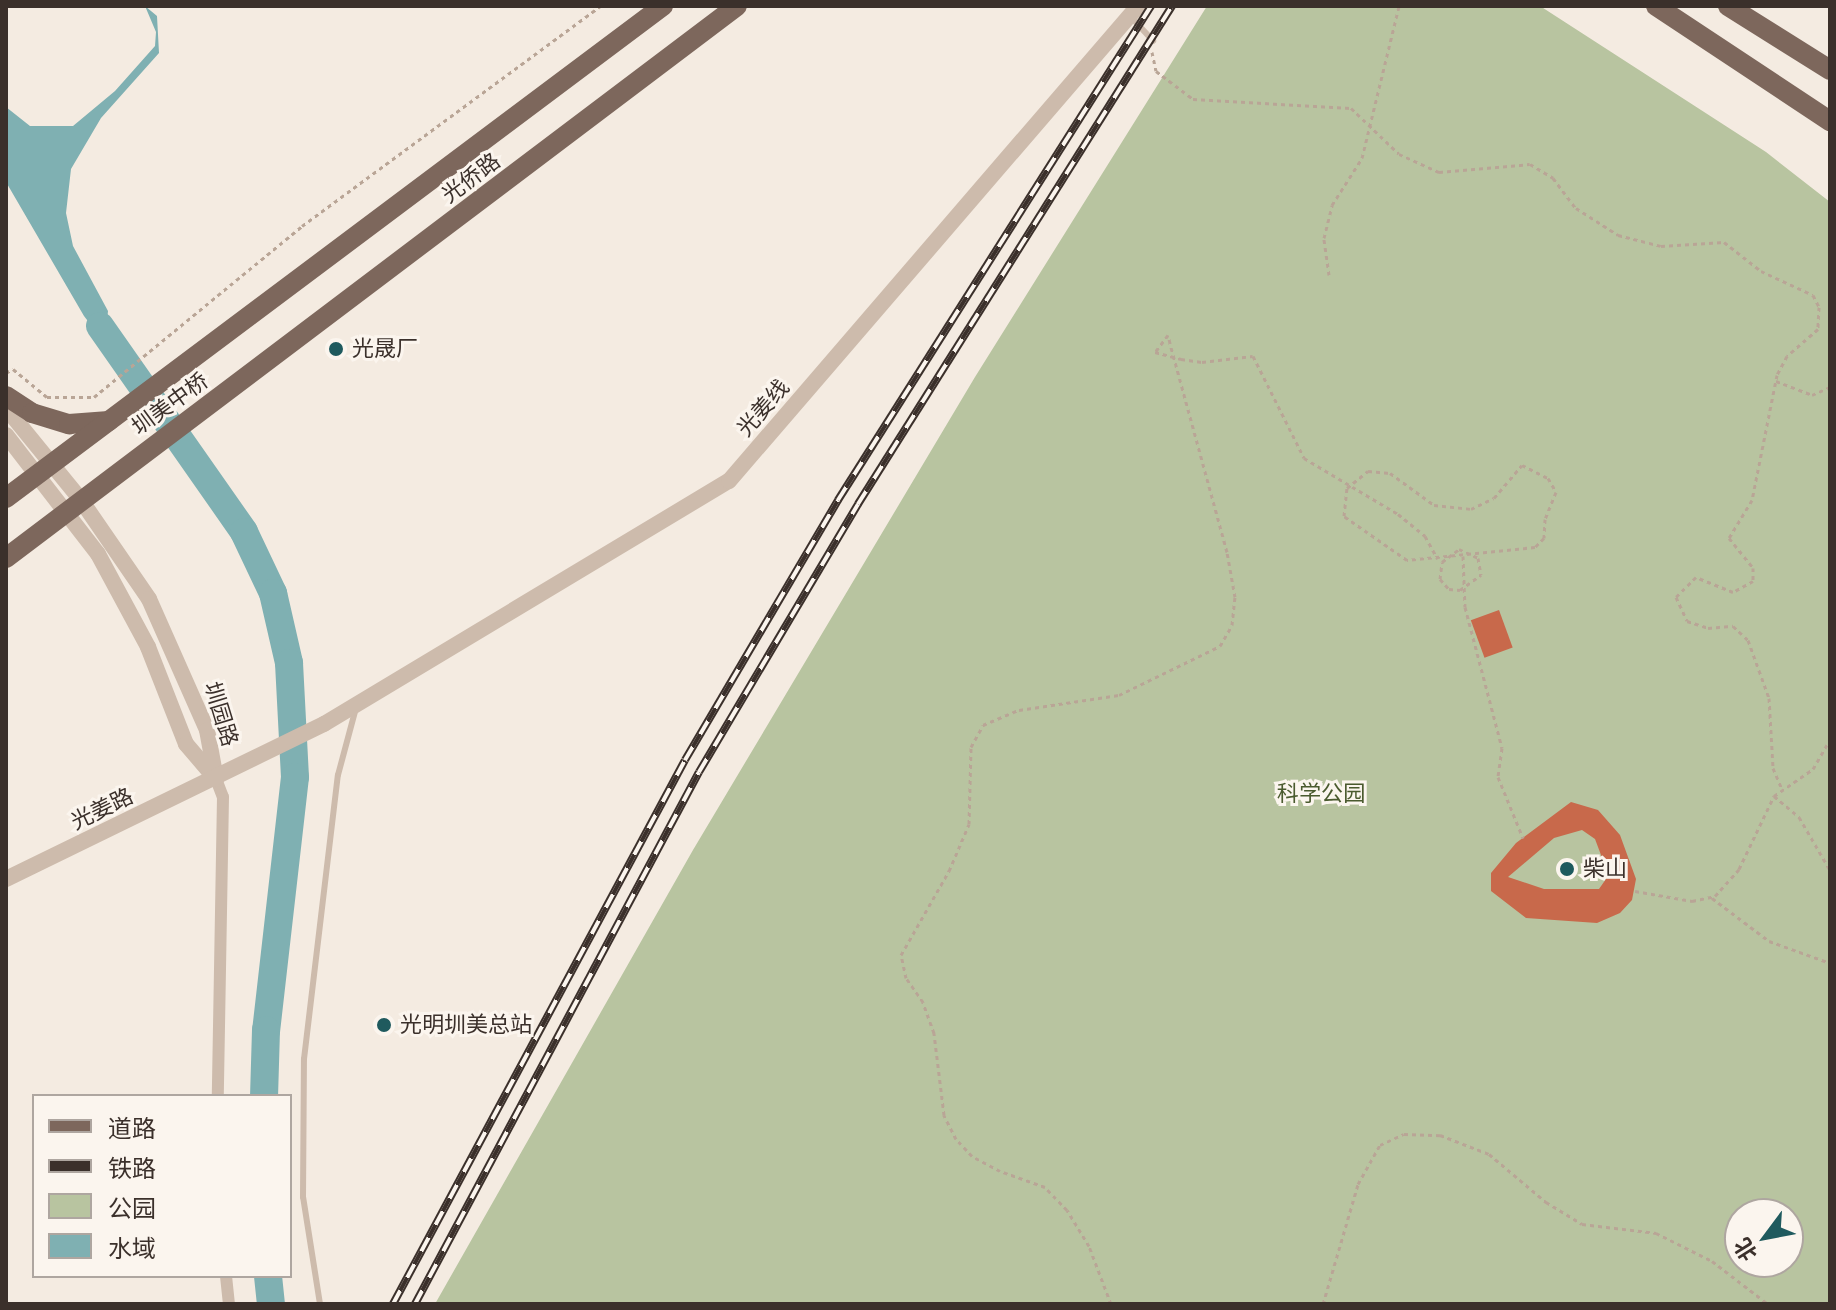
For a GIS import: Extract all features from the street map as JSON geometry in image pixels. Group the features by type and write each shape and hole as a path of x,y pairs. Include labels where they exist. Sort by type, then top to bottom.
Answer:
{"main road":[{"name":"光侨路","path":"205,350 663,6"},
{"name":"光侨路","path":"233,388 737,6"},
{"path":"1656,6 1830,121"},
{"path":"1728,6 1830,70"},
{"name":"圳美中桥","path":"109,421 205,350"},
{"name":"圳美中桥","path":"73,506 233,388"},
{"path":"6,396 32,413 69,424 109,421"},
{"path":"6,498 109,421"},
{"path":"6,558 73,506"}],"street":[{"name":"光姜线","path":"216,779 324,724 729,481 1134,11"},
{"name":"圳园路","path":"6,408 43,468 149,599 173,647 207,730 216,779"},
{"name":"圳园路","path":"6,435 43,468"},
{"name":"圳园路","path":"73,506 121,591 186,744 216,779"},
{"name":"光姜路","path":"6,879 216,779"},
{"path":"216,779 223,797 218,1094"},
{"path":"226,1278 229,1304"}],"lane":[{"path":"1134,11 1153,41"},
{"path":"320,1304 303,1197 304,1059 338,775 357,704"}],"path":[{"path":"6,373 13,369 47,397 94,397 302,226 600,6"},
{"path":"1329,275 1324,238 1332,205 1362,158 1399,6"},
{"path":"1153,41 1156,71 1193,99 1332,104 1351,108 1399,154 1439,172 1530,164 1553,178 1576,208 1632,241 1661,246 1724,242 1777,280 1806,289 1817,301 1820,321 1811,336 1787,356 1776,381 1752,500 1729,538 1753,568 1753,581 1733,592 1696,577 1676,597 1687,621 1708,628 1733,626 1748,640 1769,698 1773,768 1782,789"},
{"path":"1820,321 1830,320"},
{"path":"1111,1304 1089,1246 1060,1202 1045,1187 972,1156 956,1139 944,1115 934,1033 923,1002 906,978 901,955 949,871 969,824 971,747 983,725 1019,710 1119,695 1220,646 1232,625 1235,597 1227,552 1170,343 1168,335 1155,352 1181,359 1202,362 1253,356 1304,458 1398,514 1430,544 1438,559"},
{"path":"1776,381 1812,395 1830,387"},
{"path":"1522,465 1552,482 1557,499 1546,515 1539,545 1463,556 1407,560 1348,522 1343,508 1351,480 1382,470 1434,505 1456,509 1494,498 1522,465"},
{"path":"1459,549 1478,558 1481,575 1466,589 1449,589 1440,579 1442,562 1459,549"},
{"path":"1463,556 1465,607 1502,748 1498,777 1523,838"},
{"path":"1635,891 1692,901 1711,897 1739,869 1774,796 1813,769 1830,740"},
{"path":"1774,796 1799,817 1830,870"},
{"path":"1711,897 1769,941 1830,963"},
{"path":"1323,1304 1358,1184 1380,1145 1404,1134 1440,1135 1489,1154 1546,1202 1582,1224 1656,1233 1712,1261 1768,1304"}],"green space":[{"name":"科学公园","path":"1207,6 1540,6 1766,152 1830,202 1830,1304 435,1304 693,850 975,377"}],"water":[{"path":"145,6 157,16 159,53 101,118 71,169 66,213 73,246 108,311 107,322 127,350 116,358 84,316 6,182 6,107 30,126 73,126 115,91 155,46 156,32"}],"building":[{"path":"1499,610 1513,648 1484,658 1471,620"},
{"path":"1571,802 1598,810 1620,835 1636,879 1632,900 1620,913 1597,923 1526,918 1491,891 1491,873 1516,843","holes":["1582,830 1595,839 1606,879 1599,889 1544,889 1508,877 1554,838"]}],"waterway":[{"path":"100,326 244,532 273,593 289,663 295,777 266,1030 264,1094"},
{"path":"268,1278 271,1304"}],"railway":[{"path":"393,1304 685,760 838,500 1151,6"},
{"path":"415,1304 699,772 858,504 1172,6"}],"place":[{"name":"光晟厂","path":"336,349"},
{"name":"柴山","path":"1567,869"},
{"name":"光明圳美总站","path":"384,1025"}]}
